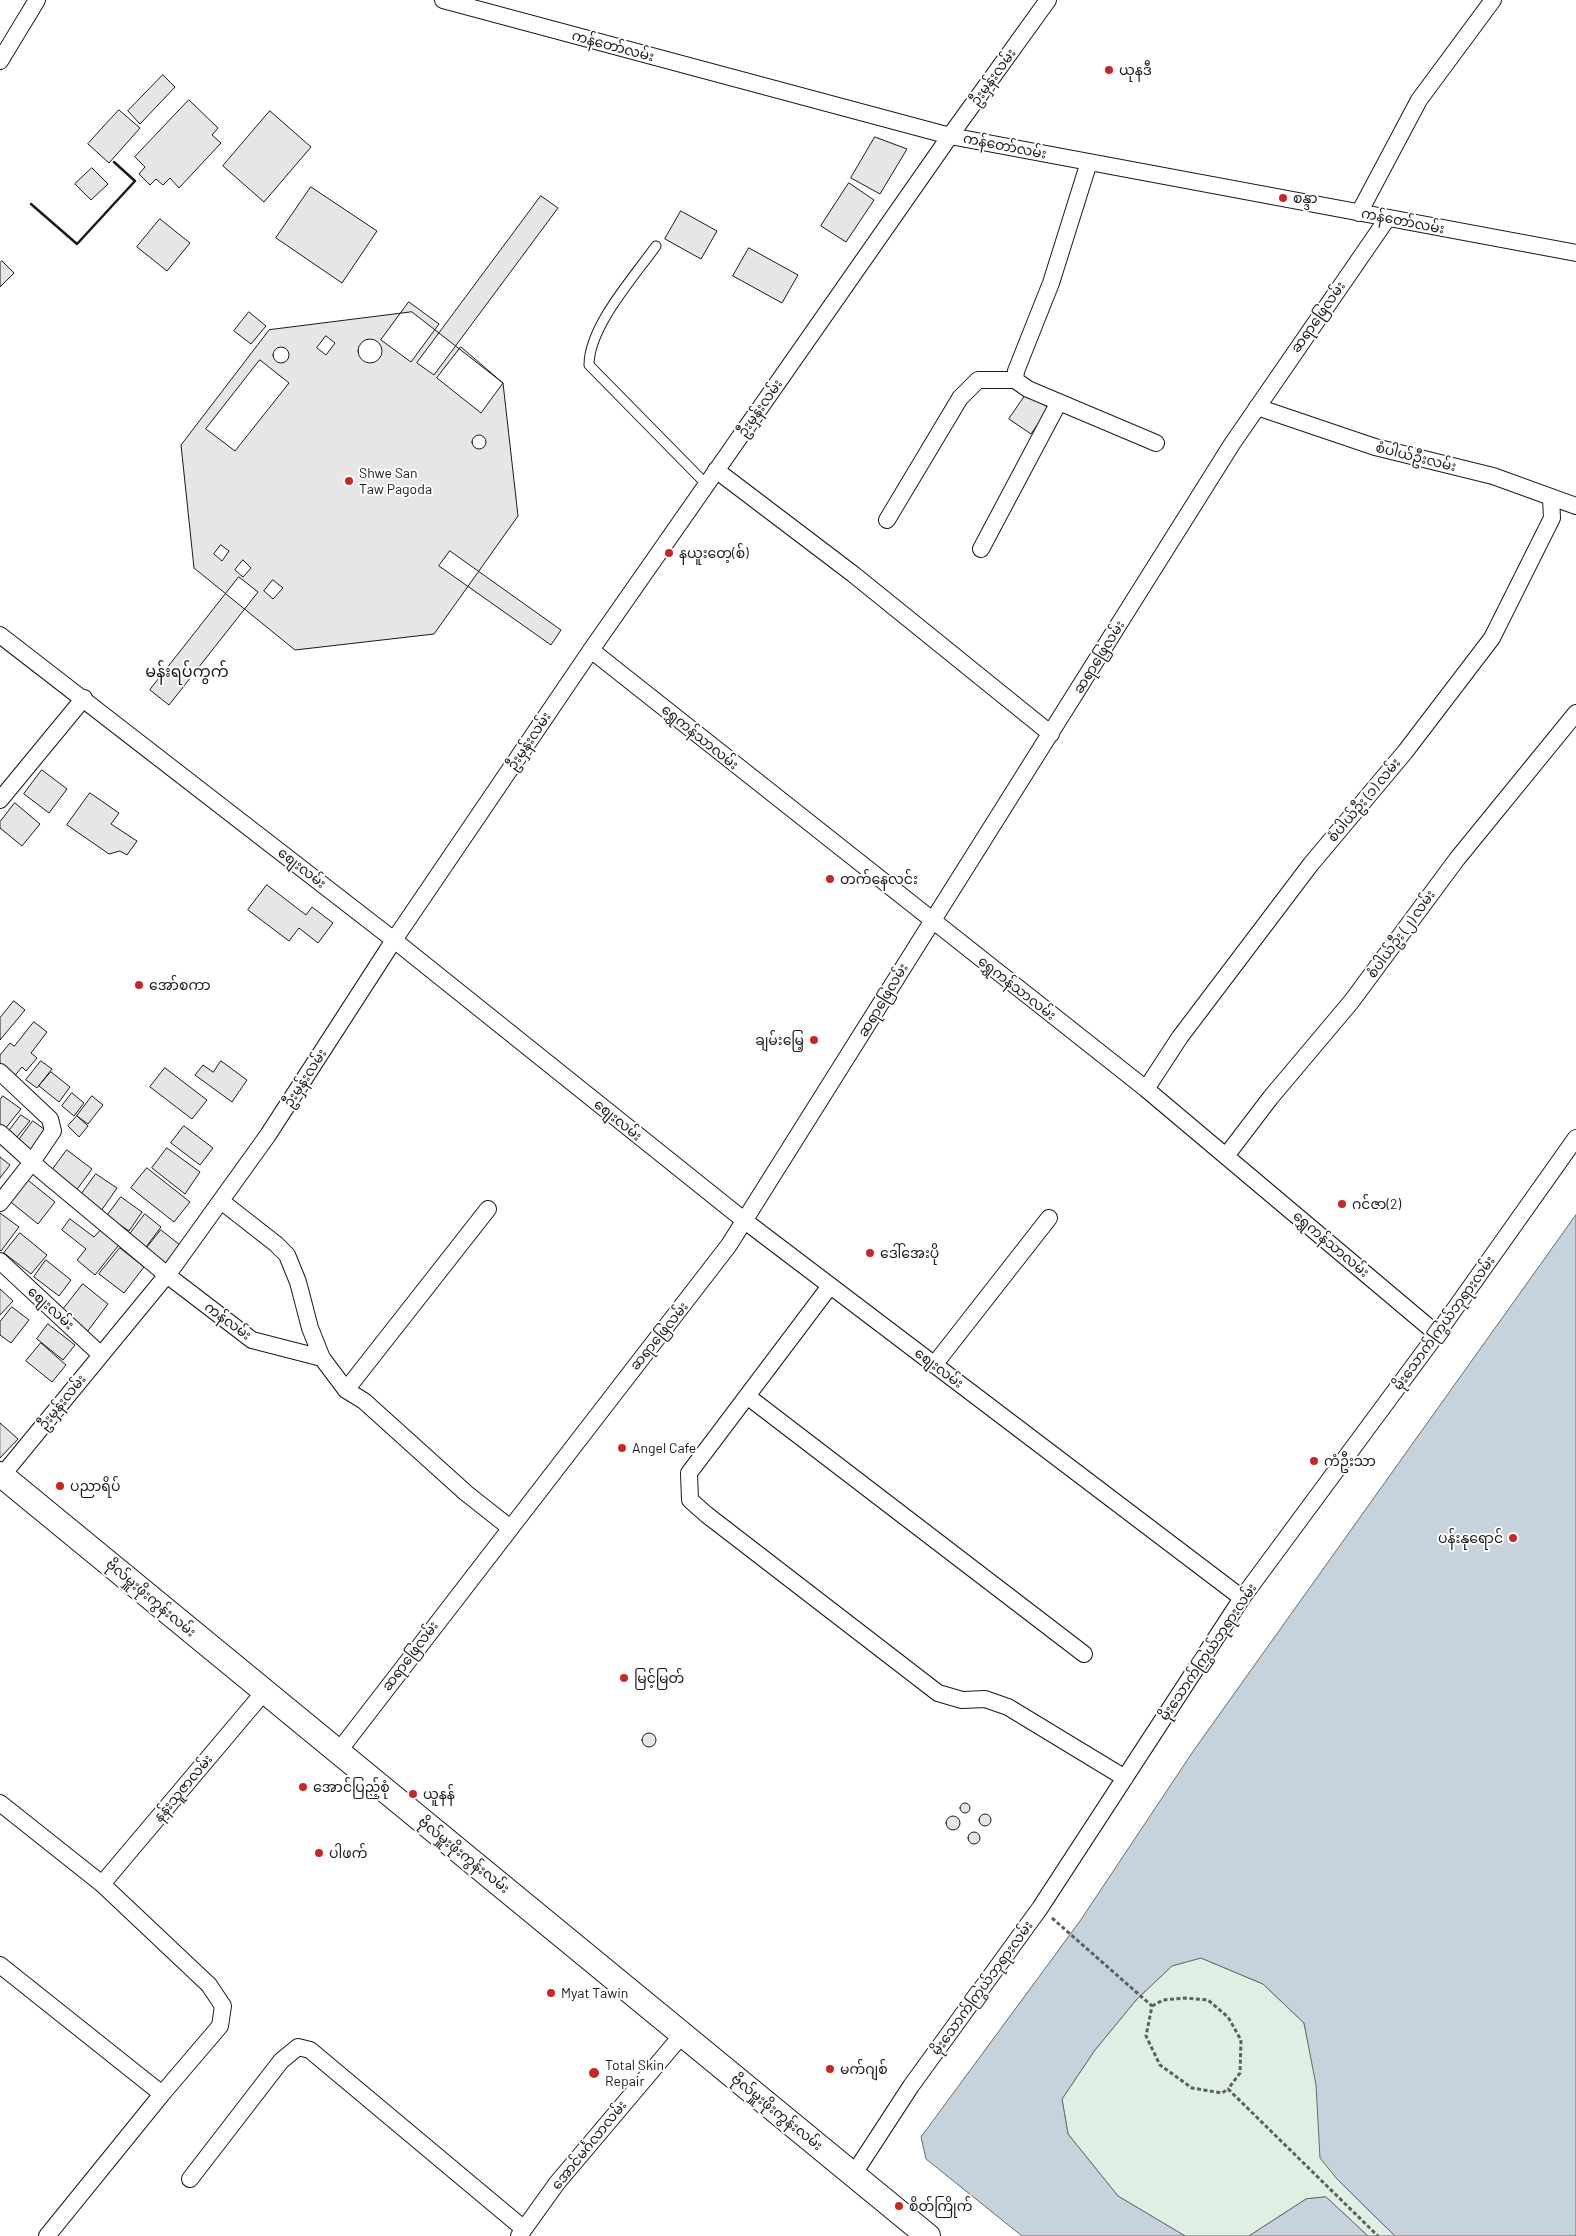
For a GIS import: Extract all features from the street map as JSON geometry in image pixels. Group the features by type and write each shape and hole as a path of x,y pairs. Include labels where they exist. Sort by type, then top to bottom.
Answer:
{"street":[{"path":"0,61 37,0"},
{"name":"ကန်တော်လမ်း","path":"443,0 950,136 1576,253"},
{"name":"ဦးမှန်းလမ်း","path":"1,1476 167,1275 268,1135 394,940 591,650 950,136 1048,0"},
{"path":"1359,213 1419,100 1493,0"},
{"path":"1016,380 1016,371 1051,283 1089,162"},
{"name":"ဆရာဖြေလမ်း","path":"338,1752 509,1527 682,1308 745,1221 1256,407 1386,218"},
{"path":"887,520 960,398 978,380 1016,380 1028,389 1156,443"},
{"path":"981,549 1059,402"},
{"name":"စံပါယ်ဦးလမ်း","path":"1256,407 1375,447 1493,476 1576,506"},
{"path":"716,470 853,574 1050,734"},
{"name":"စံပါယ်ဦး (၁) လမ်း","path":"1146,1089 1180,1037 1311,864 1405,752 1492,638 1552,518 1551,498"},
{"name":"စျေးလမ်း","path":"0,635 84,698 394,940 745,1221 1242,1598"},
{"name":"‌ရွှေကန်သာလမ်း","path":"591,650 1146,1089 1437,1334"},
{"path":"0,800 84,698"},
{"name":"စံပါယ်ဦး (၂) လမ်း","path":"1226,1156 1271,1097 1351,1002 1456,859 1576,713"},
{"path":"0,1072 50,1119 53,1131 0,1203"},
{"name":"ကန်လမ်း","path":"0,1132 32,1162 167,1275 252,1340 322,1358"},
{"name":"မိုးသောက်ကြွယ်ဘုရားလမ်း","path":"853,2175 911,2086 1040,1908 1242,1598 1437,1334 1576,1138"},
{"path":"221,1201 287,1255 298,1282 310,1328 322,1358 346,1390 364,1401 466,1493 509,1527"},
{"path":"346,1390 488,1209"},
{"path":"934,1365 1049,1218"},
{"name":"စျေးလမ်း","path":"0,1261 101,1355"},
{"path":"830,1286 689,1473 690,1500 938,1693 962,1700 986,1699 1008,1707 1125,1778"},
{"path":"747,1396 1084,1654"},
{"name":"ဗိုလ်မှူးဖိုးကွန်းလမ်း","path":"1,1476 928,2236"},
{"name":"နန်းသူဇာလမ်း","path":"102,1884 264,1692"},
{"path":"0,1803 102,1884 209,1985 223,2006 220,2026 162,2094 47,2236"},
{"path":"0,1965 162,2094"},
{"name":"အောင်မင်္ဂလာလမ်း","path":"522,2232 557,2183 682,2034"},
{"path":"190,2179 281,2061 298,2047 310,2050 522,2232"}],"lane":[{"path":"656,246 599,326 589,352 589,365 706,484"}],"path":[{"path":"1066,1931 1152,2006"},
{"path":"1185,1998 1208,2000 1228,2017 1241,2040 1240,2072 1228,2089 1222,2093 1192,2088 1160,2065 1146,2036 1152,2006 1164,2000 1185,1998"},
{"path":"1228,2089 1378,2236"}],"green space":[{"path":"1201,1958 1263,1984 1304,2023 1337,2179 1395,2236 1368,2236 1326,2197 1306,2199 1249,2236 1185,2236 1118,2196 1068,2134 1062,2099 1095,2050 1137,1999 1172,1966"}],"shaded area":[{"path":"1576,1215 1576,2236 1395,2236 1337,2179 1320,2158 1316,2085 1304,2023 1263,1984 1201,1958 1172,1966 1137,1999 1095,2050 1062,2099 1068,2134 1118,2196 1185,2236 1022,2236 926,2159 921,2137 1080,1921 1194,1750"},
{"path":"1326,2197 1368,2236 1249,2236 1306,2199"}],"building":[{"path":"163,75 175,87 140,124 128,111"},
{"path":"189,100 218,128 212,135 221,143 179,188 170,178 163,185 156,179 150,185 139,174 145,167 135,157"},
{"path":"119,110 140,128 109,163 88,144"},
{"path":"270,111 311,147 264,202 223,166"},
{"path":"875,137 907,149 880,194 851,178"},
{"path":"92,168 108,184 91,200 75,184"},
{"path":"849,183 874,200 846,242 821,226"},
{"path":"311,187 377,231 342,283 276,238"},
{"path":"541,196 558,208 434,375 417,363"},
{"path":"681,211 717,231 701,259 665,239"},
{"path":"160,219 190,243 167,271 137,247"},
{"path":"749,248 798,275 782,303 733,276"},
{"path":"2,261 14,273 0,287 0,263"},
{"path":"409,302 439,324 411,362 381,340"},
{"path":"249,312 266,326 251,344 234,331"},
{"name":"Shwe San Taw Pagoda","path":"412,312 503,383 518,516 434,634 295,650 194,568 181,445 269,330"},
{"path":"326,336 335,343 326,355 317,348"},
{"path":"370,339 379,342 382,351 379,360 370,363 361,360 358,351 361,342"},
{"path":"281,347 287,349 289,355 287,361 281,363 275,361 273,355 275,349"},
{"path":"461,347 503,383 481,413 437,378"},
{"path":"260,360 289,383 235,451 206,429"},
{"path":"1027,393 1049,408 1031,434 1009,419"},
{"path":"476,435 482,435 486,442 482,449 476,449 472,445 472,439"},
{"path":"221,545 229,551 222,561 214,554"},
{"path":"450,551 561,630 551,645 439,566"},
{"path":"243,560 251,568 243,577 235,570"},
{"path":"239,577 258,592 169,705 150,690"},
{"path":"273,580 283,588 273,599 264,591"},
{"path":"42,770 67,789 49,813 24,794"},
{"path":"90,793 119,813 111,824 137,841 127,855 120,851 109,854 67,825"},
{"path":"15,803 40,824 22,846 0,828 0,822"},
{"path":"267,885 306,915 312,907 333,923 318,943 299,928 289,941 248,910"},
{"path":"14,1001 25,1010 0,1040 0,1018"},
{"path":"34,1022 47,1032 31,1053 37,1058 26,1071 22,1067 13,1078 0,1063 0,1055 10,1043 14,1046"},
{"path":"41,1061 52,1069 37,1088 26,1080"},
{"path":"221,1061 247,1080 232,1102 195,1075 203,1065 213,1072"},
{"path":"165,1068 207,1100 192,1119 150,1087"},
{"path":"51,1072 70,1087 59,1102 39,1086"},
{"path":"72,1093 84,1103 74,1116 62,1106"},
{"path":"3,1096 21,1109 5,1129 0,1125 0,1100"},
{"path":"92,1096 103,1105 88,1124 77,1116"},
{"path":"21,1115 30,1121 17,1137 9,1131"},
{"path":"77,1116 88,1126 79,1137 68,1126"},
{"path":"33,1121 48,1132 32,1152 18,1141"},
{"path":"184,1126 213,1148 200,1165 171,1143"},
{"path":"167,1148 200,1172 185,1194 152,1168"},
{"path":"67,1150 92,1169 75,1192 50,1173"},
{"path":"0,1157 10,1165 0,1178"},
{"path":"147,1168 190,1202 174,1222 131,1188"},
{"path":"96,1174 117,1188 101,1211 80,1196"},
{"path":"24,1177 55,1202 38,1224 7,1199"},
{"path":"121,1197 142,1212 129,1231 107,1216"},
{"path":"0,1213 19,1227 1,1251 0,1250"},
{"path":"145,1214 161,1227 146,1247 130,1234"},
{"path":"70,1219 94,1237 104,1226 122,1241 95,1275 77,1260 86,1249 62,1230"},
{"path":"161,1230 180,1245 164,1265 145,1250"},
{"path":"20,1233 47,1255 31,1274 4,1253"},
{"path":"120,1248 144,1267 124,1293 99,1274"},
{"path":"46,1260 71,1280 59,1296 34,1277"},
{"path":"83,1284 108,1304 87,1332 61,1312"},
{"path":"0,1289 13,1301 0,1315"},
{"path":"12,1307 29,1320 11,1343 0,1335 0,1322"},
{"path":"48,1324 75,1345 63,1360 37,1339"},
{"path":"41,1343 66,1365 52,1382 26,1361"},
{"path":"0,1423 18,1439 0,1458"},
{"path":"649,1733 654,1735 656,1740 654,1745 649,1747 644,1745 642,1740 644,1735"},
{"path":"963,1803 967,1803 970,1808 969,1812 963,1813 960,1810 960,1806"},
{"path":"983,1814 987,1814 991,1820 987,1826 983,1826 979,1822 979,1818"},
{"path":"953,1816 958,1818 960,1823 958,1828 953,1830 948,1828 946,1823 948,1818"},
{"path":"974,1832 980,1838 974,1844 968,1838"}],"wall":[{"path":"31,204 77,244 135,181 114,162"}],"place":[{"name":"ယုနဒီ","path":"1109,70"},
{"name":"စန္ဒာ","path":"1283,198"},
{"name":"Shwe San Taw Pagoda","path":"349,481"},
{"name":"နယူးတေ့(စ်)","path":"669,553"},
{"name":"တက်နေလင်း","path":"830,879"},
{"name":"အော်စကာ","path":"139,985"},
{"name":"ချမ်းမြေ့","path":"814,1040"},
{"name":"ဂင်ဇာ(2)","path":"1342,1204"},
{"name":"ဒေါ်အေးပို","path":"870,1253"},
{"name":"Angel Cafe","path":"622,1448"},
{"name":"ကံဦးသာ","path":"1314,1461"},
{"name":"ပညာရိပ်","path":"60,1486"},
{"name":"ပန်းနုရောင်","path":"1513,1538"},
{"name":"မြင့်မြတ်","path":"624,1678"},
{"name":"အောင်ပြည့်စုံ","path":"303,1787"},
{"name":"ယူနန်","path":"413,1794"},
{"name":"ပါဖက်","path":"319,1853"},
{"name":"Myat Tawin","path":"551,1993"},
{"name":"မက်ဂျစ်","path":"830,2069"},
{"name":"Total Skin Repair","path":"594,2073"},
{"name":"စိတ်ကြိုက်","path":"899,2206"}],"district":[{"name":"မန်းရပ်ကွက်","path":"187,672"}]}
